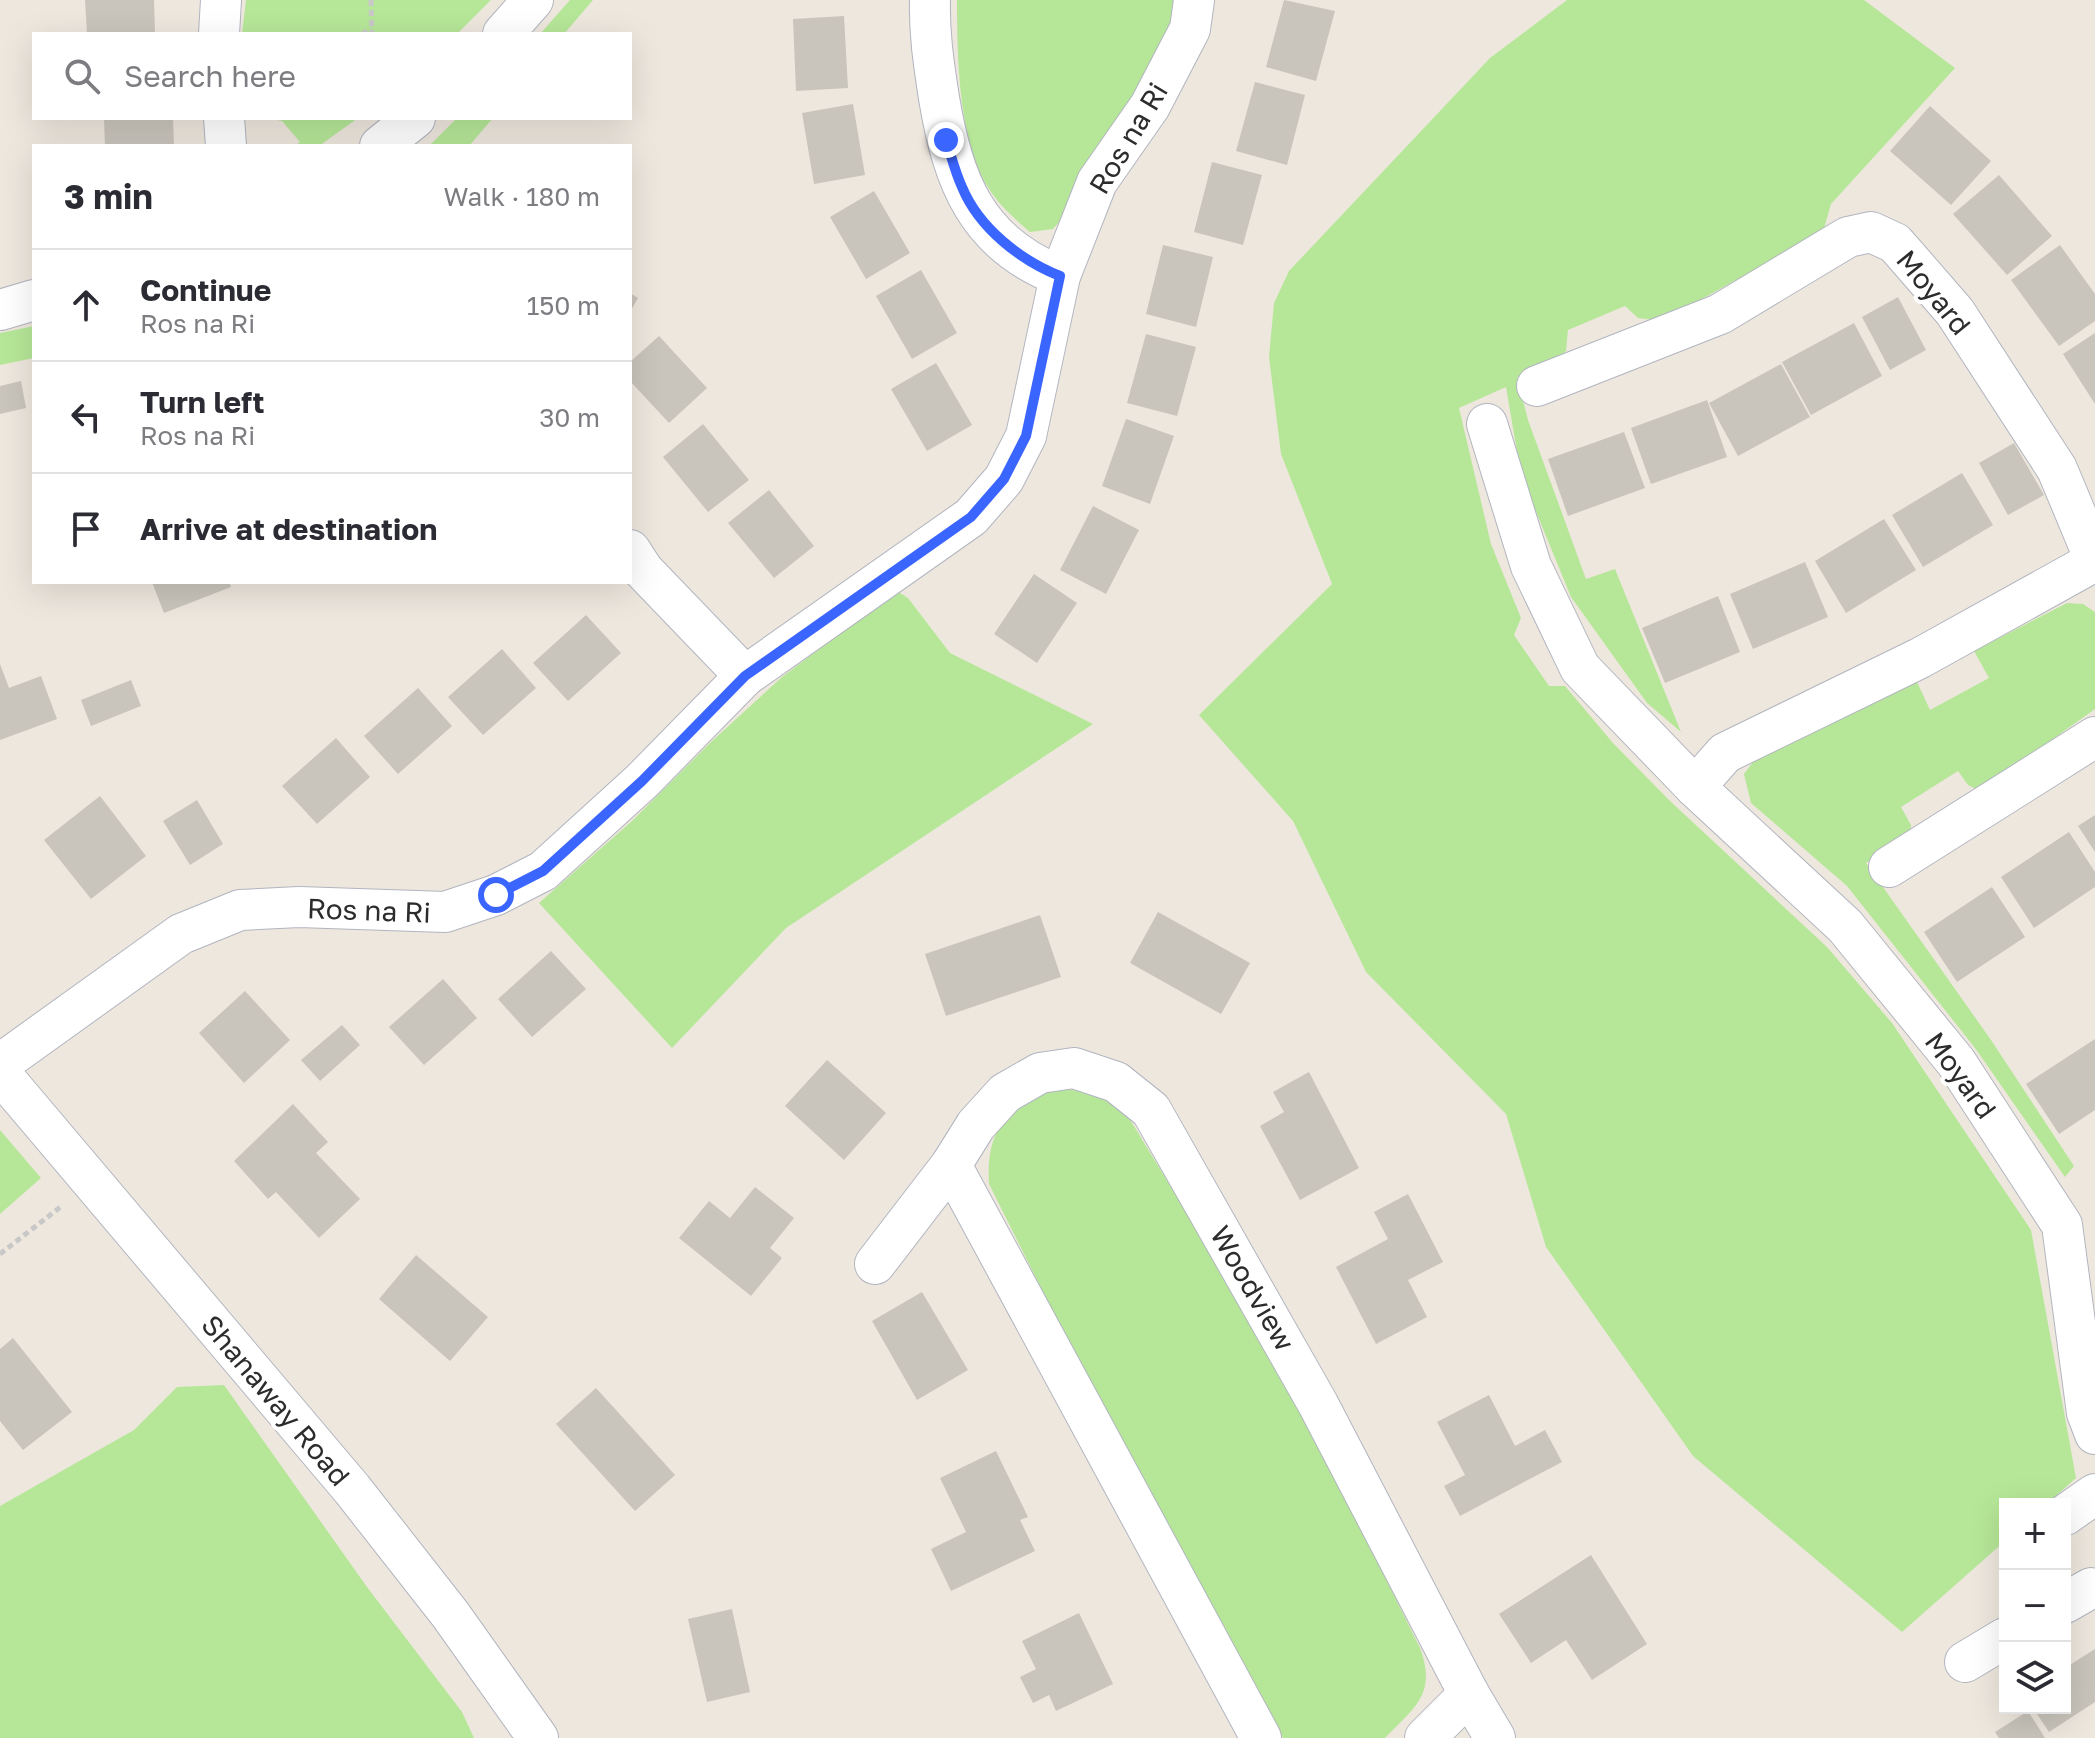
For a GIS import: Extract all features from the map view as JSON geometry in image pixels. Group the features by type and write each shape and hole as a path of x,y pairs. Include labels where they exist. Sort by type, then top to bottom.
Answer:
{"street":[{"path":"219,32 221,0"},
{"path":"505,32 533,0"},
{"path":"930,0 929,39 946,140 963,189 989,229 1033,265 1060,276"},
{"name":"Ros na Ri","path":"0,1064 181,934 240,910 299,907 445,912 496,895 543,871 642,781 745,676 971,517 1004,479 1026,436 1060,276 1097,182 1150,106 1190,29 1194,0"},
{"path":"226,120 244,144"},
{"path":"382,144 412,120"},
{"name":"Moyard","path":"1537,386 1720,314 1848,237 1871,232 1895,243 1955,312 2057,469 2095,560 1920,658 1725,753 1695,787"},
{"path":"0,310 32,301"},
{"name":"Moyard","path":"1487,424 1531,566 1580,668 1695,787 1845,926 2079,1218 2087,1413 2095,1434"},
{"path":"632,553 643,570 745,676"},
{"path":"1889,867 2095,737"},
{"name":"Woodview","path":"875,1264 951,1165 976,1125 1005,1093 1040,1073 1074,1068 1116,1082 1151,1110 1318,1404 1495,1738"},
{"name":"Shanaway Road","path":"0,1073 352,1489 450,1614 538,1738"},
{"path":"951,1165 1261,1738"},
{"path":"2071,1511 2095,1494"},
{"path":"1965,1662 1999,1642"},
{"path":"1425,1738 1469,1694"}],"path":[{"path":"371,0 372,31"},
{"path":"0,1254 92,1182"}],"green space":[{"path":"246,0 491,0 459,32 242,32"},
{"path":"570,0 593,0 566,32 542,32"},
{"path":"957,0 1179,0 1143,88 1104,137 1075,181 1067,213 1053,229 1030,232 1000,203 980,172 972,150 962,99"},
{"path":"1567,0 1864,0 1955,68 1831,204 1823,232 1662,321 1638,318 1625,306 1568,330 1566,351 1555,363 1517,377 1528,420 1586,579 1615,569 1681,732 1647,703 1571,597 1521,475 1506,387 1459,408 1491,544 1521,618 1514,635 1549,686 1565,686 1613,743 1670,801 1827,947 1892,1023 2031,1230 2076,1478 2054,1498 1999,1498 1999,1546 1902,1632 1693,1456 1546,1247 1506,1114 1366,972 1293,821 1199,715 1332,584 1281,454 1269,357 1274,303 1289,271 1490,58"},
{"path":"277,120 355,120 322,144 297,144 300,142 282,121"},
{"path":"455,120 491,120 471,144 431,144"},
{"path":"32,326 32,358 0,365 0,333"},
{"path":"897,591 908,598 950,653 1093,724 786,928 672,1048 539,903 632,821 782,677"},
{"path":"2067,603 2083,604 2095,612 2095,709 1980,791 1968,785 1958,771 1901,807 1911,825 1910,837 1866,863 1991,1040 2074,1166 2065,1177 1975,1048 1847,886 1751,803 1744,774 1761,751 1917,682 1930,710 1989,678 1974,651"},
{"path":"1053,1088 1099,1093 1129,1118 1286,1376 1420,1648 1425,1664 1426,1677 1420,1699 1385,1738 1283,1738 1132,1470 989,1184 991,1149 1002,1124 1023,1105"},
{"path":"0,1130 41,1178 0,1214"},
{"path":"224,1385 367,1587 462,1712 474,1738 0,1738 0,1506 134,1430 177,1387"}],"building":[{"path":"85,0 154,0 155,32 87,32"},
{"path":"1284,0 1335,11 1316,81 1266,67"},
{"path":"844,16 848,88 796,91 793,19"},
{"path":"1255,82 1305,95 1287,165 1236,151"},
{"path":"853,104 865,175 814,184 802,113"},
{"path":"1930,106 1991,161 1951,205 1890,151"},
{"path":"104,120 173,120 174,144 105,144"},
{"path":"1212,162 1262,175 1243,245 1194,232"},
{"path":"1999,175 2052,236 2007,275 1953,214"},
{"path":"874,191 910,253 866,279 830,217"},
{"path":"1163,245 1213,257 1196,327 1146,314"},
{"path":"2060,245 2095,294 2095,321 2059,346 2011,280"},
{"path":"921,270 957,333 912,359 876,296"},
{"path":"632,294 638,298 632,308"},
{"path":"1898,297 1926,350 1890,370 1862,317"},
{"path":"1854,323 1882,376 1811,415 1782,362"},
{"path":"2095,333 2095,404 2063,354"},
{"path":"1146,334 1196,347 1177,416 1127,403"},
{"path":"659,336 707,388 669,423 632,383 632,360"},
{"path":"936,363 972,425 927,451 891,389"},
{"path":"1781,364 1810,417 1738,456 1709,403"},
{"path":"21,381 26,408 0,414 0,386"},
{"path":"1707,400 1727,457 1651,484 1631,428"},
{"path":"1126,419 1174,436 1150,504 1102,486"},
{"path":"703,424 749,480 708,512 663,457"},
{"path":"1624,432 1645,488 1568,516 1548,459"},
{"path":"2014,443 2044,495 2008,515 1979,463"},
{"path":"1962,473 1993,525 1923,567 1892,515"},
{"path":"769,490 814,546 774,578 728,523"},
{"path":"1093,506 1139,530 1106,594 1060,570"},
{"path":"1884,519 1916,570 1846,613 1815,561"},
{"path":"1805,562 1828,617 1753,649 1730,594"},
{"path":"1034,574 1077,603 1037,663 994,634"},
{"path":"153,584 230,584 231,587 164,613"},
{"path":"1718,596 1740,652 1665,683 1642,628"},
{"path":"586,615 621,653 568,701 533,663"},
{"path":"502,649 536,688 483,735 448,697"},
{"path":"0,664 9,688 41,676 57,719 0,740"},
{"path":"131,680 141,706 91,726 81,700"},
{"path":"418,688 452,726 398,774 364,736"},
{"path":"336,738 370,777 317,824 282,786"},
{"path":"100,796 146,856 91,899 44,840"},
{"path":"197,800 223,844 190,865 163,821"},
{"path":"2095,815 2095,852 2078,826"},
{"path":"2069,832 2095,872 2095,887 2034,928 2001,877"},
{"path":"1992,887 2025,937 1957,982 1924,932"},
{"path":"1158,912 1250,963 1221,1014 1130,963"},
{"path":"1040,915 1061,977 946,1016 925,954"},
{"path":"551,951 586,989 532,1037 498,999"},
{"path":"443,979 477,1018 424,1065 389,1027"},
{"path":"245,991 290,1040 244,1083 199,1033"},
{"path":"342,1025 360,1045 320,1081 301,1060"},
{"path":"2095,1039 2095,1110 2059,1134 2026,1084"},
{"path":"827,1060 886,1113 844,1160 785,1106"},
{"path":"1309,1072 1359,1168 1300,1200 1260,1126 1284,1112 1273,1092"},
{"path":"293,1104 328,1142 316,1153 360,1199 319,1238 276,1192 268,1199 234,1161"},
{"path":"755,1187 794,1218 770,1248 782,1258 751,1296 679,1238 709,1201 730,1218"},
{"path":"1408,1194 1443,1262 1408,1280 1427,1317 1376,1344 1336,1267 1388,1239 1374,1212"},
{"path":"416,1255 488,1317 450,1361 379,1299"},
{"path":"922,1292 968,1370 917,1400 872,1321"},
{"path":"13,1338 72,1412 23,1450 0,1421 0,1349"},
{"path":"596,1388 675,1475 635,1511 556,1424"},
{"path":"1489,1395 1515,1446 1545,1430 1562,1462 1460,1516 1444,1486 1465,1475 1437,1422"},
{"path":"996,1451 1028,1517 1020,1520 1035,1551 951,1591 931,1549 966,1532 940,1478"},
{"path":"1591,1555 1647,1644 1592,1680 1566,1640 1531,1663 1499,1614"},
{"path":"732,1609 750,1692 707,1702 688,1619"},
{"path":"1079,1613 1113,1684 1056,1711 1049,1695 1033,1703 1020,1677 1036,1669 1022,1641"},
{"path":"2095,1649 2095,1702 2049,1732 2037,1714 2071,1714 2071,1664"},
{"path":"2023,1714 2030,1714 2045,1738 1999,1738 1995,1732"}],"route":[{"path":"496,895 543,871 642,781 745,676 971,517 1004,479 1026,436 1060,276 1033,265 989,229 963,189 946,140"}]}
